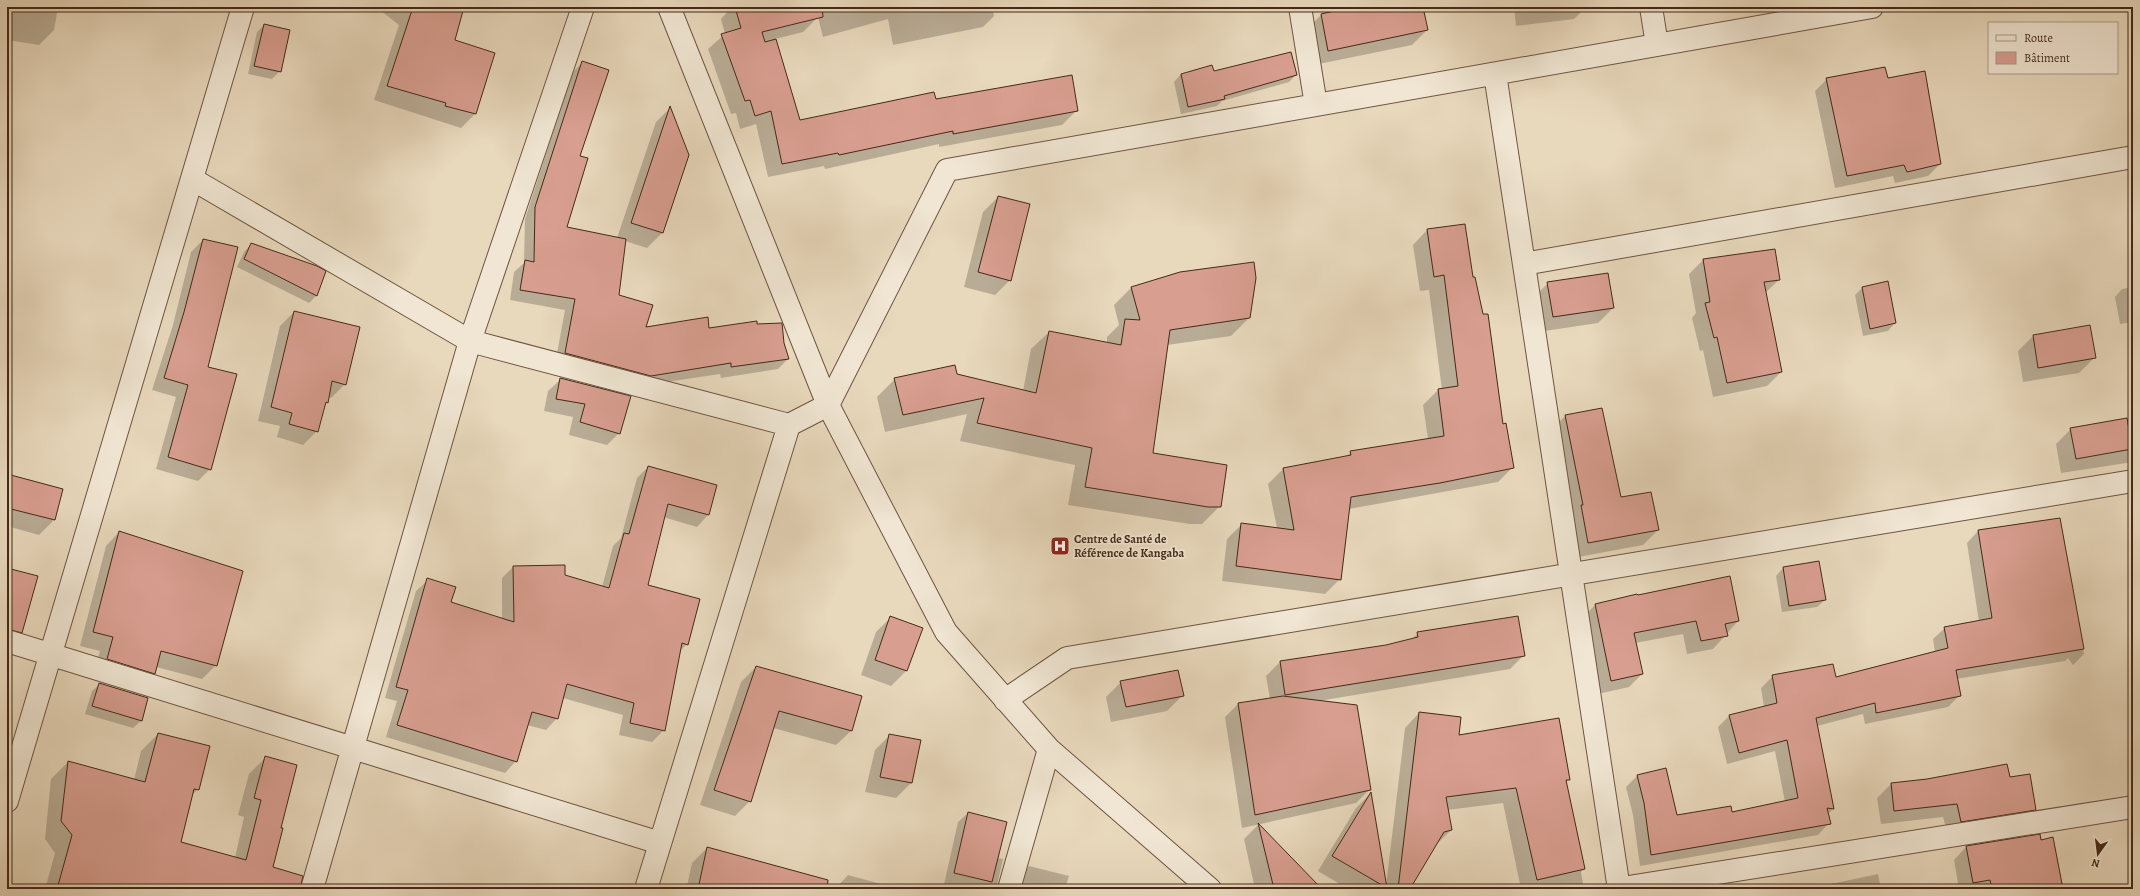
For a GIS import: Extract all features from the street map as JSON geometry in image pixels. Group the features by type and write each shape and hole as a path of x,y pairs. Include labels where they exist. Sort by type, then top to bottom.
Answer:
{"street":[{"path":"7,801 242,7"},
{"path":"312,889 354,748 470,341 583,7"},
{"path":"669,7 828,405 946,632 1048,749 1210,889"},
{"path":"1300,7 1316,105"},
{"path":"1651,7 1657,45"},
{"path":"192,179 470,341 789,426 828,405 947,170 1872,7"},
{"path":"1494,74 1618,889 2133,807"},
{"path":"1524,264 2133,157"},
{"path":"646,889 789,426"},
{"path":"1005,700 1067,658 2133,482"},
{"path":"7,641 660,843"},
{"path":"1009,889 1048,749"}],"building":[{"path":"413,7 464,7 455,40 495,53 476,114 445,106 446,103 387,86"},
{"path":"735,7 822,7 823,17 762,32 765,42 776,39 800,120 934,92 936,99 1072,75 1078,111 953,134 953,131 839,155 838,153 782,164 771,111 755,116 750,100 745,101 721,34 741,28"},
{"path":"1353,7 1423,7 1428,30 1328,51 1321,14"},
{"path":"264,24 290,30 281,72 254,66"},
{"path":"1291,52 1297,75 1224,96 1225,99 1188,107 1181,74 1212,65 1214,71"},
{"path":"582,61 609,70 580,156 588,158 567,227 626,239 619,295 653,305 646,327 708,317 709,328 757,321 757,324 782,323 784,343 789,359 731,367 731,363 651,376 565,353 575,299 520,290 525,260 534,262 535,207"},
{"path":"1885,67 1888,78 1925,71 1941,164 1907,172 1904,165 1847,176 1826,78"},
{"path":"670,106 689,155 663,233 631,223"},
{"path":"998,196 1030,204 1011,281 978,272"},
{"path":"1465,224 1473,277 1475,277 1483,314 1488,314 1503,424 1506,423 1514,468 1440,483 1351,497 1341,580 1236,566 1241,523 1294,530 1283,468 1351,455 1350,451 1444,436 1438,389 1458,386 1444,275 1434,277 1427,229"},
{"path":"203,239 238,247 208,367 237,374 211,470 168,457 188,385 164,378 184,312"},
{"path":"251,243 317,266 326,271 317,296 244,259"},
{"path":"1775,249 1780,280 1764,282 1782,372 1727,383 1717,337 1714,338 1705,303 1710,302 1703,259"},
{"path":"1254,262 1256,278 1250,318 1170,330 1153,453 1227,465 1221,507 1208,507 1085,487 1092,448 977,423 984,398 903,415 894,378 955,365 957,374 1036,393 1049,331 1121,345 1125,319 1140,320 1131,287 1180,272"},
{"path":"1608,273 1614,308 1553,317 1547,282"},
{"path":"1888,281 1896,323 1870,329 1862,287"},
{"path":"294,311 360,327 346,385 332,381 328,403 326,402 318,432 289,424 292,413 271,407"},
{"path":"2090,325 2096,358 2038,368 2033,335"},
{"path":"560,378 631,396 620,434 580,422 585,404 556,399"},
{"path":"1602,408 1621,497 1651,492 1659,530 1588,543 1581,505 1583,505 1565,415"},
{"path":"2127,418 2132,449 2076,459 2070,428"},
{"path":"648,466 717,485 709,515 668,504 648,585 700,599 688,645 682,643 665,731 630,723 634,703 567,684 558,719 532,712 517,762 397,725 408,690 396,687 427,578 456,587 451,602 514,622 513,566 565,565 565,575 609,588 624,533 629,534"},
{"path":"7,474 63,489 55,520 7,508"},
{"path":"2060,518 2084,649 1956,670 1961,696 1876,713 1875,703 1816,718 1834,809 1827,808 1831,824 1651,855 1644,803 1637,775 1666,768 1677,815 1731,806 1732,812 1798,798 1787,740 1739,753 1729,715 1777,703 1772,675 1833,664 1836,677 1948,648 1944,627 1992,618 1978,530"},
{"path":"119,531 243,571 217,666 161,651 155,674 107,659 113,637 93,632"},
{"path":"1819,561 1826,600 1789,606 1783,567"},
{"path":"7,568 38,576 22,633 7,629"},
{"path":"1730,576 1739,621 1725,624 1728,636 1701,641 1696,621 1634,633 1643,674 1611,681 1595,604 1637,594"},
{"path":"890,616 923,628 907,671 875,660"},
{"path":"1518,616 1525,656 1285,695 1280,661 1386,645 1418,637 1417,632"},
{"path":"756,666 862,696 852,731 779,711 751,802 714,790"},
{"path":"1178,670 1184,696 1126,707 1120,681"},
{"path":"99,683 148,698 142,721 92,706"},
{"path":"1283,696 1357,705 1371,790 1255,815 1238,703"},
{"path":"1419,712 1461,717 1459,735 1559,718 1570,780 1566,780 1585,869 1537,880 1516,788 1446,797 1452,830 1444,832 1410,889 1398,889"},
{"path":"158,733 210,746 199,790 194,789 181,842 246,860 261,800 254,798 265,756 297,765 273,867 303,876 300,889 57,889 72,835 61,821 68,761 145,782"},
{"path":"889,734 921,740 912,783 880,777"},
{"path":"2007,764 2010,777 2030,774 2036,810 1961,822 1957,804 1894,811 1891,783 1927,779"},
{"path":"1371,792 1387,888 1332,856"},
{"path":"968,812 1007,822 992,882 954,873"},
{"path":"1258,823 1322,889 1274,889"},
{"path":"2040,834 2041,840 2053,837 2063,889 1992,889 1990,880 1973,883 1966,846"},
{"path":"707,847 828,880 827,889 698,889"}],"place":[{"name":"Centre de Santé de Référence de Kangaba","path":"1060,546"}]}
